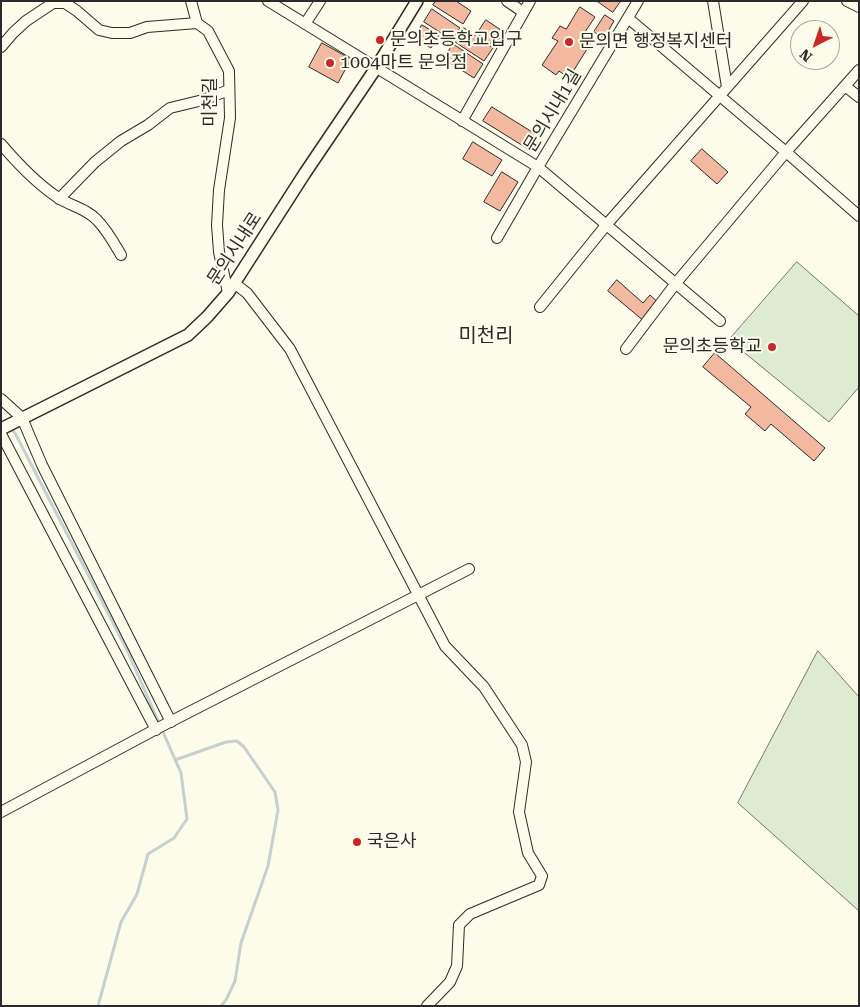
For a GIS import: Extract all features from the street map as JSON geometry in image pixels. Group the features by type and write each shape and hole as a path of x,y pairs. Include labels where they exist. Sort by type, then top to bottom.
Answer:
{"street":[{"path":"1,47 26,21 53,4 65,3 78,11 100,30 112,34 130,33 147,26 197,23 191,1"},
{"path":"268,1 538,167 720,321"},
{"path":"306,24 320,1"},
{"name":"문의시내로","path":"9,426 188,335 207,318 231,288 376,68 417,1"},
{"path":"507,1 523,12"},
{"path":"462,121 530,1"},
{"name":"문의시내1길","path":"497,238 638,1"},
{"path":"713,1 727,88"},
{"path":"540,307 607,224 803,1"},
{"path":"847,1 859,6"},
{"path":"628,18 859,216"},
{"name":"미천길","path":"197,23 208,31 228,70 230,118 219,190 217,225 219,252 231,288"},
{"path":"626,349 676,283 786,152 859,70"},
{"path":"845,86 859,97"},
{"path":"59,199 95,162 121,140 148,125 170,108 203,100 229,90"},
{"path":"2,146 31,177 59,199 87,212 96,219 106,230 121,255"},
{"path":"231,288 247,293 290,349 445,646 484,687 522,745 526,762 519,812 528,853 542,876 539,885 470,914 459,925 457,966 450,982 428,1006"},
{"path":"1,400 9,426 163,726"},
{"path":"9,426 42,465 163,726"},
{"path":"1,812 163,726 469,569"}],"green space":[{"path":"797,262 859,316 859,387 829,422 729,340"},
{"path":"818,651 859,697 859,911 738,803"}],"building":[{"path":"436,1 456,1 471,11 463,24 433,5"},
{"path":"597,1 620,1 620,2 613,12"},
{"path":"580,7 595,17 583,35 592,41 569,78 559,71 556,75 542,65 558,41 552,38 560,26 566,29"},
{"path":"432,9 460,28 452,40 424,22"},
{"path":"605,15 614,21 604,38 594,32"},
{"path":"486,20 504,32 494,46 477,34"},
{"path":"422,25 439,35 431,48 414,38"},
{"path":"464,28 493,48 484,61 455,42"},
{"name":"1004마트 문의점","path":"322,43 351,59 338,83 309,67"},
{"path":"453,44 483,64 474,78 444,59"},
{"path":"492,107 537,135 528,149 483,121"},
{"path":"473,142 502,160 492,176 463,159"},
{"path":"702,149 728,172 717,184 691,161"},
{"path":"502,172 518,182 500,211 484,202"},
{"path":"617,280 643,303 650,295 660,304 645,322 608,291"},
{"path":"715,353 825,448 814,461 771,424 765,431 745,414 751,407 703,367"}],"waterway":[{"path":"10,428 15,433 127,650 181,773 187,819 174,838 148,854 137,894 121,922 98,1006"},
{"path":"175,760 226,742 237,741 244,747 275,792 278,810 268,866 241,943 235,981 221,1006"}],"place":[{"name":"문의초등학교입구","path":"380,40"},
{"name":"문의면 행정복지센터","path":"569,42"},
{"name":"1004마트 문의점","path":"330,63"},
{"name":"문의초등학교","path":"772,347"},
{"name":"국은사","path":"357,842"}],"district":[{"name":"미천리","path":"486,336"}]}
